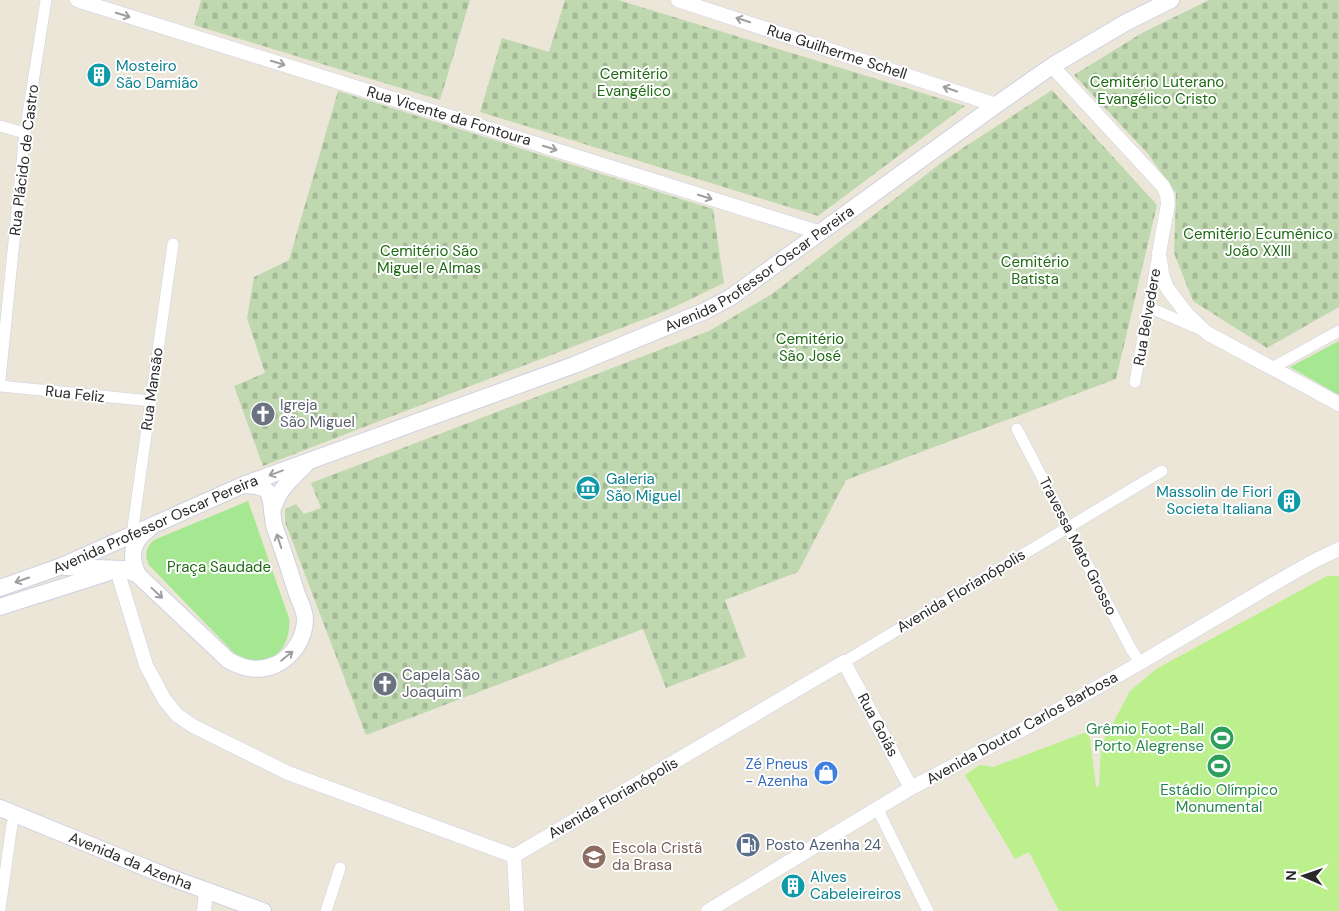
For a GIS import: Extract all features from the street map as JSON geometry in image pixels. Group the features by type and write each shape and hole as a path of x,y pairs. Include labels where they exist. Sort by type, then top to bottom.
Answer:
{"main road":[{"name":"Avenida Professor Oscar Pereira","path":"0,588 62,566 243,485 574,365 705,311 731,297 1052,66 1125,23 1171,0"},
{"name":"Avenida Professor Oscar Pereira","path":"272,511 276,497 282,488 309,461"},
{"path":"62,566 131,571 138,575 228,660 240,667 253,670 266,669 278,664 295,650 303,634 305,617 274,523 267,492 259,486 243,485"},
{"path":"138,575 132,558 133,548 143,533 159,522"},
{"name":"Avenida Professor Oscar Pereira","path":"0,607 117,570"},
{"name":"Avenida da Azenha","path":"0,808 205,901 262,911"},
{"name":"Avenida da Azenha","path":"6,821 231,911"}],"street":[{"name":"Rua Plácido de Castro","path":"0,380 24,133 46,0"},
{"name":"Rua Vicente da Fontoura","path":"77,0 821,233"},
{"name":"Rua Guilherme Schell","path":"678,0 996,105"},
{"path":"1052,66 1162,186 1167,195 1168,204 1159,253 1162,274 1167,288 1187,314 1207,332"},
{"path":"0,126 24,133"},
{"name":"Rua Mansão","path":"132,534 173,244"},
{"name":"Rua Belvedere","path":"1135,382 1159,253"},
{"path":"1148,307 1207,332 1339,404"},
{"path":"1272,368 1339,331"},
{"name":"Rua Feliz","path":"0,386 150,401"},
{"name":"Travessa Mato Grosso","path":"1017,429 1140,663"},
{"name":"Avenida Florianópolis","path":"514,856 844,662 1162,471"},
{"name":"Avenida Doutor Carlos Barbosa","path":"708,911 911,788 1031,725 1312,562 1339,549"},
{"path":"117,570 146,665 164,699 177,715 193,726 288,773 514,856 517,911"},
{"name":"Rua Goiás","path":"844,662 911,788"},
{"path":"877,808 928,911"},
{"path":"0,910 6,821"},
{"path":"326,911 340,868"}],"green space":[{"path":"201,0 470,0 440,100 194,25"},
{"name":"Cemitério Evangélico","path":"565,0 618,0 965,106 818,216 480,112 502,38 549,52"},
{"path":"1209,0 1339,0 1339,307 1267,348 1193,301 1174,253 1176,193 1148,154 1074,75 1142,33"},
{"path":"1052,90 1157,205 1116,379 846,480 798,572 725,600 746,657 666,688 643,629 366,735 285,522 285,509 296,504 304,514 321,508 311,483 709,331 772,294 946,159"},
{"name":"Cemitério São Miguel e Almas","path":"338,91 713,209 724,283 668,310 263,466 234,386 265,373 247,318 254,277 289,260"},
{"path":"1339,341 1339,395 1290,367"},
{"name":"Praça Saudade","path":"248,501 289,618 289,630 281,650 266,660 257,661 235,654 149,565 146,555 149,545 154,540"},
{"name":"Estádio Olímpico Monumental","path":"1327,576 1339,576 1339,911 1059,911 1029,852 1015,859 965,775 980,765 993,767 1089,731 1096,787 1099,787 1101,745 1130,691 1156,669"}],"place":[{"name":"Mosteiro São Damião","path":"99,75"},
{"name":"Igreja São Miguel","path":"263,414"},
{"name":"Galeria São Miguel","path":"588,488"},
{"name":"Massolin de Fiori Societa Italiana","path":"1289,501"},
{"name":"Capela São Joaquim","path":"385,684"},
{"name":"Grêmio Foot-Ball Porto Alegrense","path":"1222,738"},
{"name":"Estádio Olímpico Monumental","path":"1219,766"},
{"name":"Zé Pneus - Azenha","path":"826,773"},
{"name":"Posto Azenha 24","path":"748,845"},
{"name":"Escola Cristã da Brasa","path":"594,857"},
{"name":"Alves Cabeleireiros","path":"793,886"}],"park label":[{"name":"Cemitério Luterano Evangélico Cristo","path":"1157,90"},
{"name":"Cemitério Ecumênico João XXIII","path":"1258,242"},
{"name":"Cemitério Batista","path":"1035,270"},
{"name":"Cemitério São José","path":"810,348"}]}
